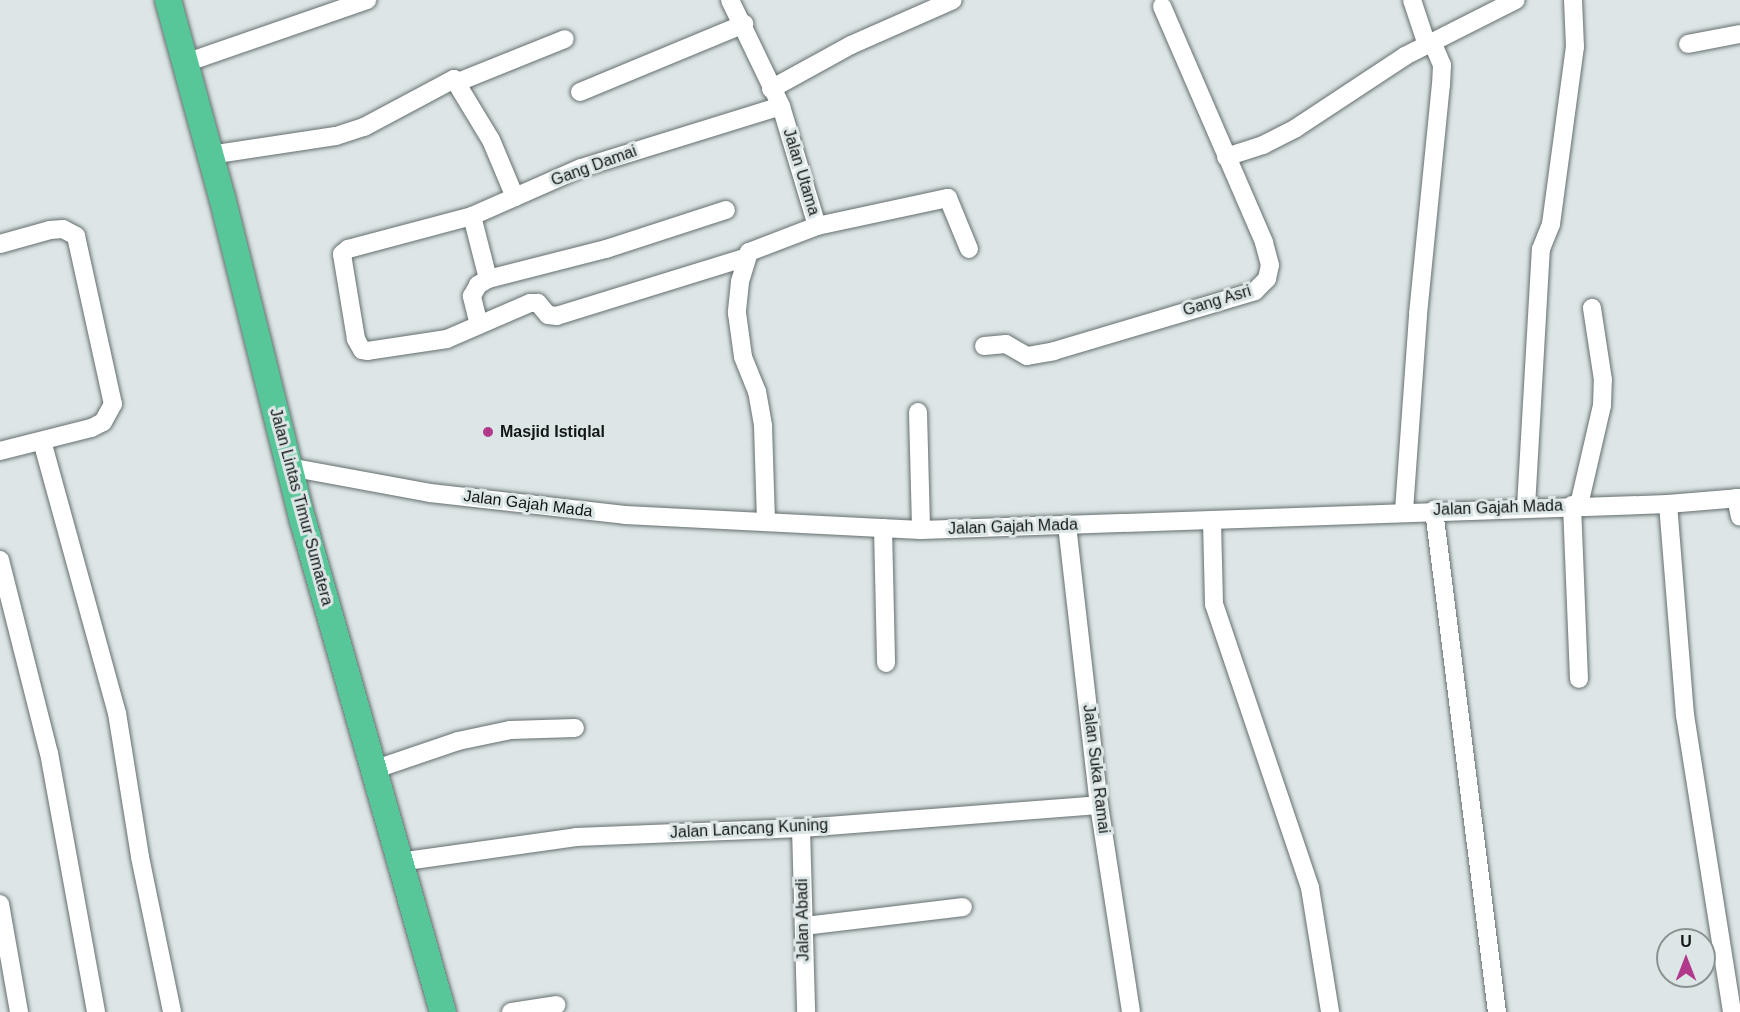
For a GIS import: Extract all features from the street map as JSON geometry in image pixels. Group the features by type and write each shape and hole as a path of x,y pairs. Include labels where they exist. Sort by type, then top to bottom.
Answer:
{"highway":[{"name":"Jalan Lintas Timur Sumatera","path":"168,0 289,467 443,1012"}],"street":[{"path":"185,63 367,0"},
{"name":"Jalan Utama","path":"479,325 534,303 542,306 548,315 557,316 744,258 756,249 817,226 781,106 771,89 744,24 730,0"},
{"path":"771,89 851,45 934,4 953,0"},
{"path":"1404,511 1418,314 1442,65 1430,44 1412,0"},
{"path":"1226,157 1263,145 1296,128 1430,44 1516,0"},
{"path":"1526,507 1541,249 1551,224 1575,47 1573,0"},
{"name":"Gang Asri","path":"984,346 1006,344 1027,356 1054,351 1263,286 1270,265 1264,242 1162,6"},
{"path":"580,92 744,24"},
{"path":"1688,44 1740,34"},
{"path":"210,155 336,136 376,122 449,79 458,82 565,39"},
{"path":"458,82 491,140 515,197"},
{"name":"Gang Damai","path":"479,325 447,339 362,350 356,339 342,254 348,249 472,216 581,168 781,106"},
{"path":"817,226 948,198 969,249"},
{"path":"479,325 472,296 478,285 488,279 606,249 726,210"},
{"path":"472,216 488,279"},
{"path":"0,244 50,230 63,229 76,236 112,389 113,404 103,422 0,451"},
{"path":"744,258 737,314 743,357 757,391 763,426 766,521"},
{"path":"1579,679 1576,505 1602,405 1604,380 1592,309"},
{"path":"918,412 921,530"},
{"path":"42,441 117,713 142,868 172,1012"},
{"name":"Jalan Gajah Mada","path":"289,467 504,502 625,515 921,530 1212,521 1576,505 1668,504 1738,498"},
{"path":"1738,498 1740,517"},
{"path":"1668,504 1685,715 1732,1012"},
{"path":"1434,510 1497,1012"},
{"path":"1212,521 1214,604 1310,888 1330,1012"},
{"name":"Jalan Suka Ramai","path":"1067,525 1099,805 1131,1012"},
{"path":"883,528 886,663"},
{"path":"0,560 51,763 96,1012"},
{"path":"373,770 458,741 510,730 575,728"},
{"name":"Jalan Lancang Kuning","path":"399,862 576,837 801,828 1099,805"},
{"name":"Jalan Abadi","path":"801,828 806,1012"},
{"path":"0,904 20,1012"},
{"path":"804,926 963,907"},
{"path":"511,1012 556,1005"}],"place":[{"name":"Masjid Istiqlal","path":"488,432"}]}
